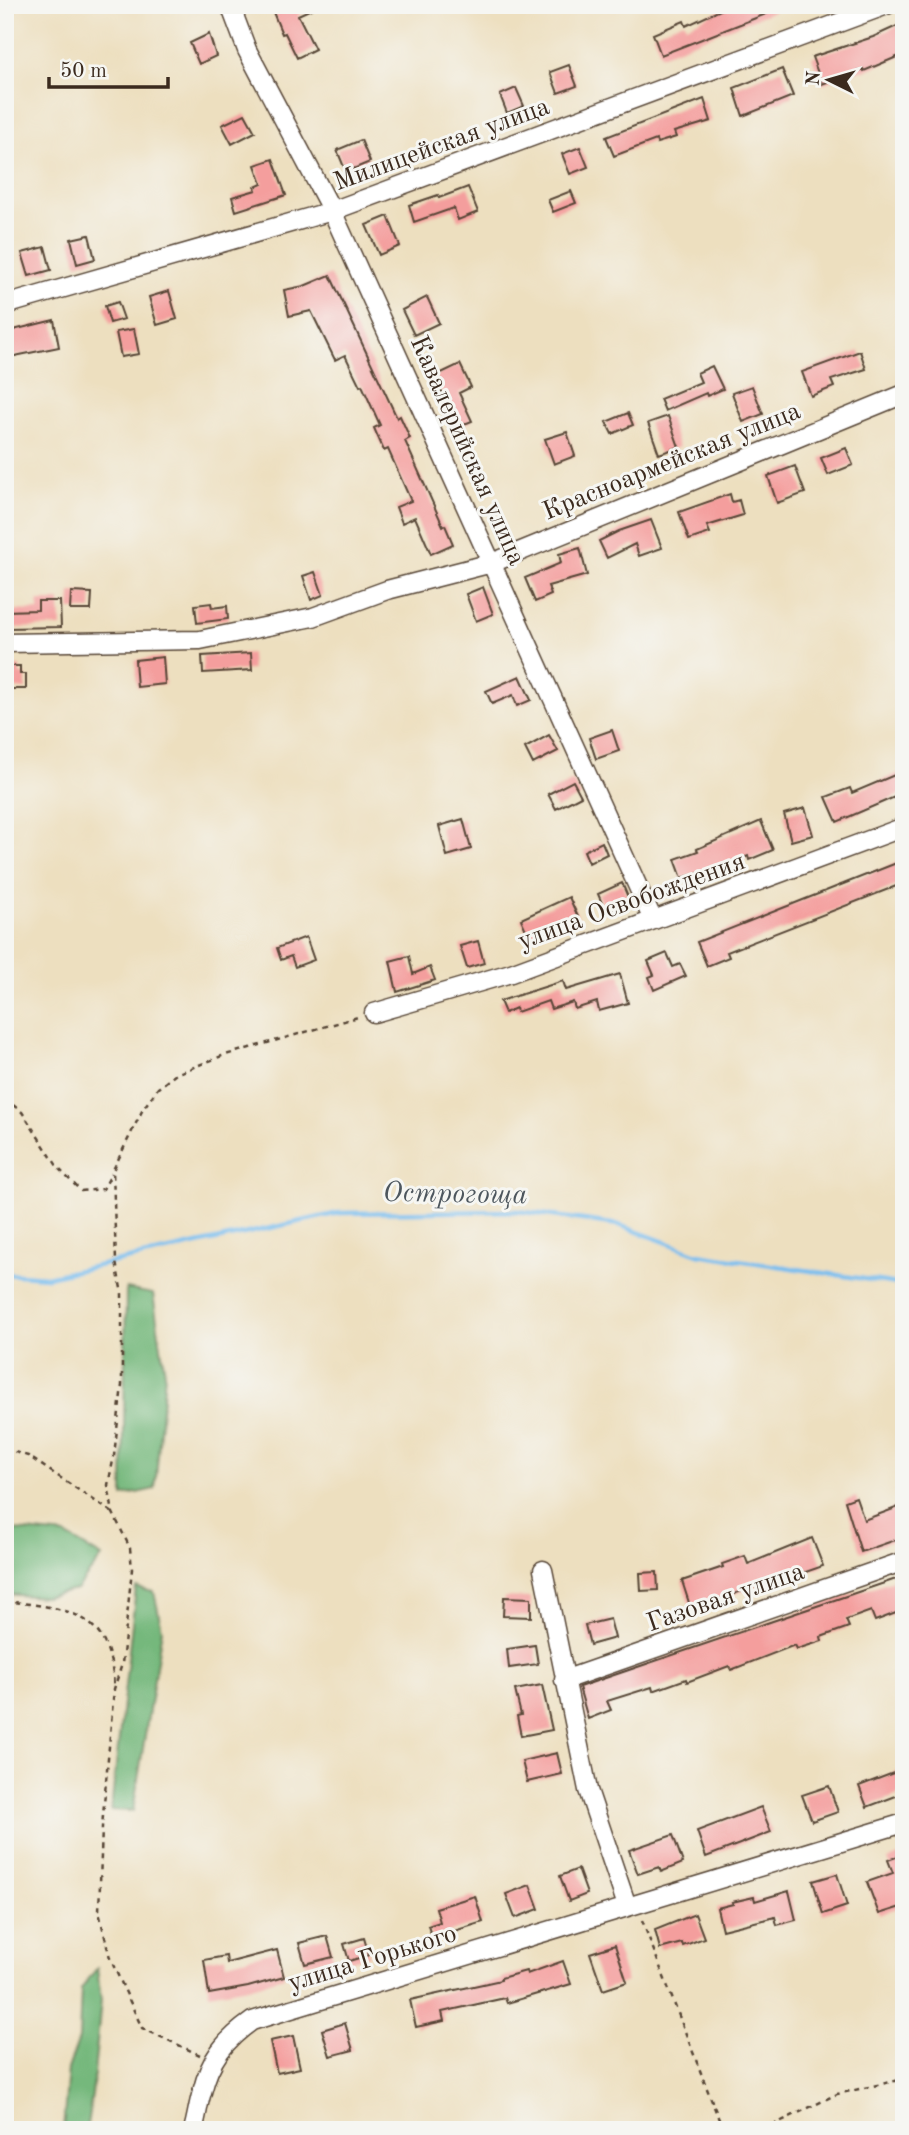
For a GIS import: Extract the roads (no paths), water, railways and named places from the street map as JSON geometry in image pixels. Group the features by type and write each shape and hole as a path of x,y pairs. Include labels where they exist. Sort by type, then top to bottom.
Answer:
{"street":[{"name":"Кавалерийская улица","path":"230,5 247,50 332,211 653,920"},
{"name":"Милицейская улица","path":"5,305 332,211 887,5"},
{"name":"Красноармейская улица","path":"5,643 200,640 313,617 387,590 492,563 904,394"},
{"name":"улица Освобождения","path":"374,1013 511,973 904,827"},
{"name":"Газовая улица","path":"564,1680 904,1561"},
{"path":"542,1570 588,1790 632,1905"},
{"name":"улица Горького","path":"194,2128 202,2090 213,2060 231,2035 252,2021 904,1824"}],"waterway":[{"name":"Острогоща","path":"5,1274 47,1277 339,1213 518,1211 619,1225 698,1254 904,1285"}]}
